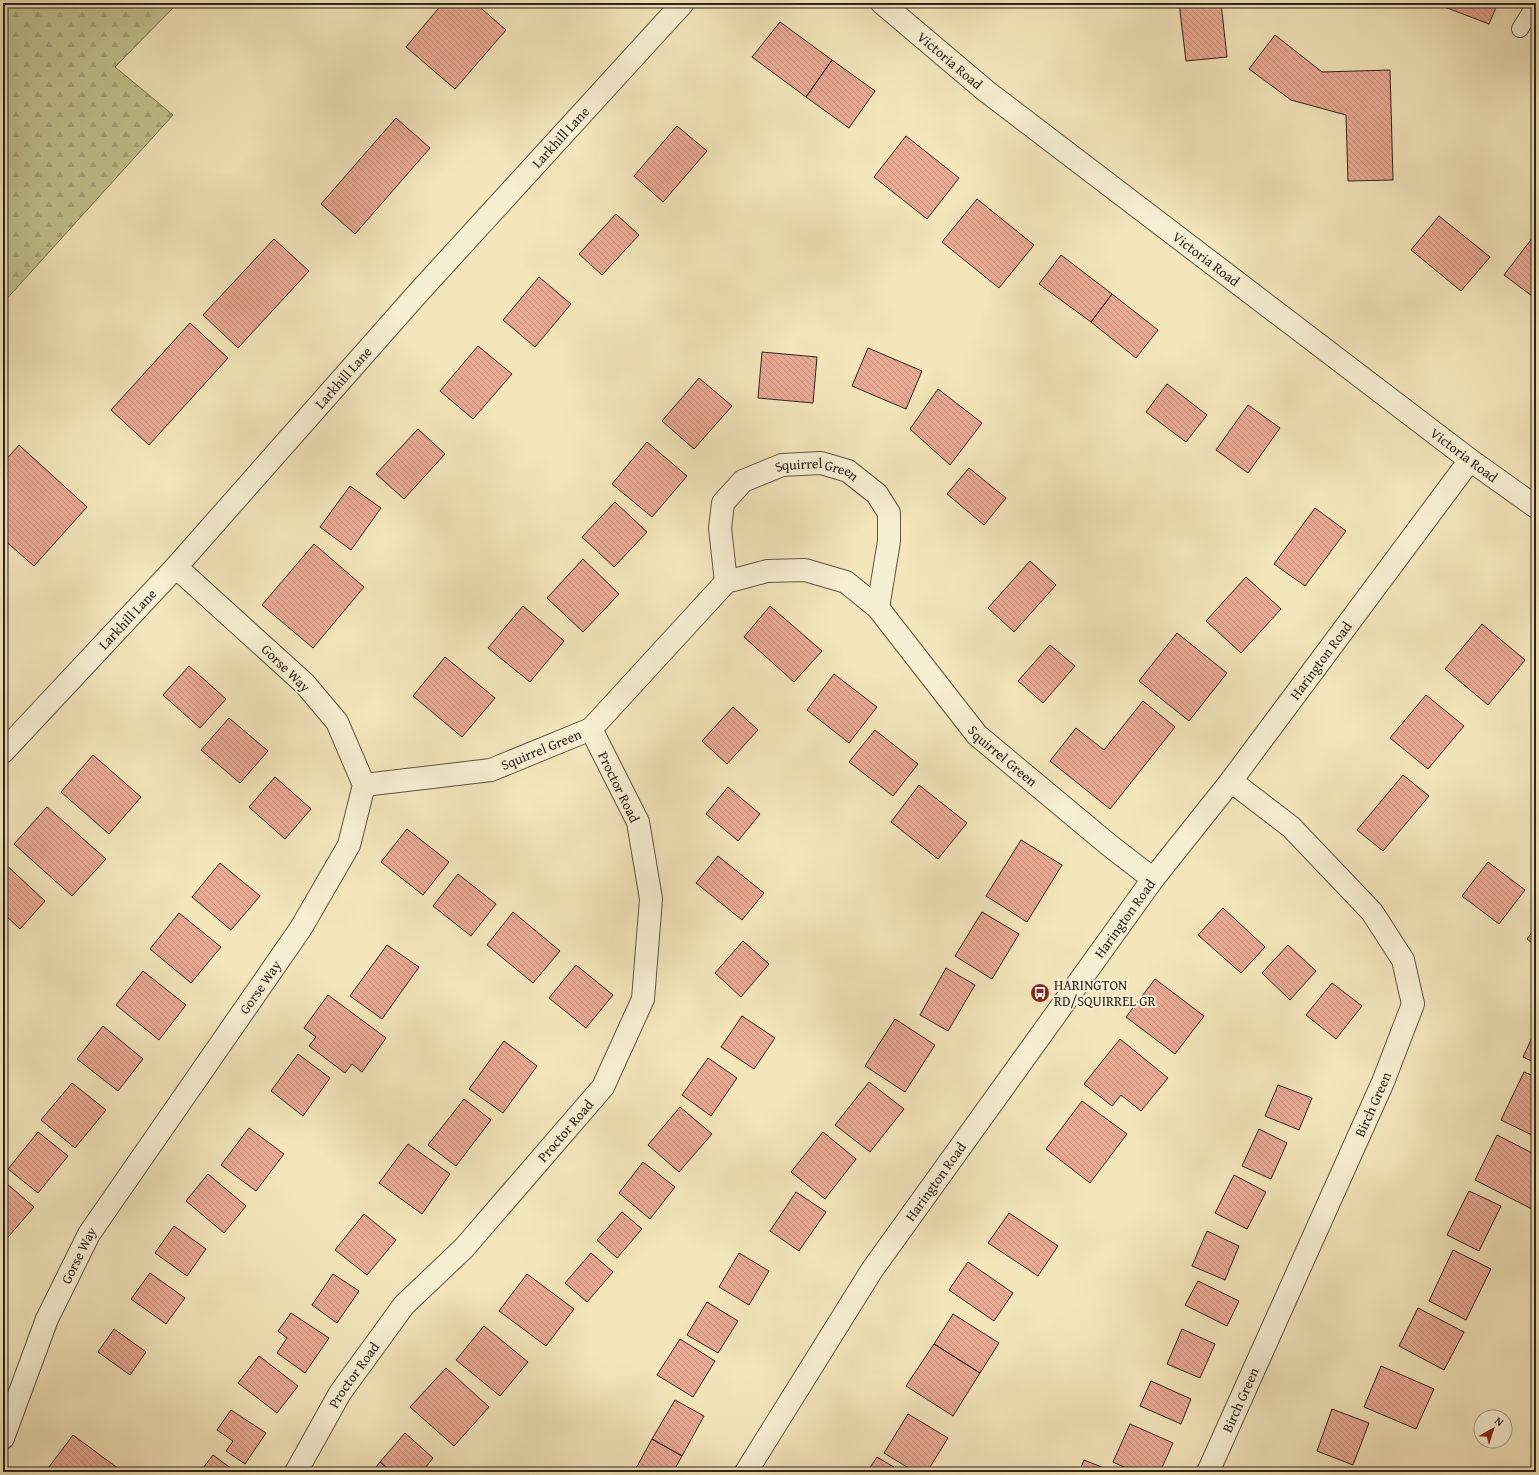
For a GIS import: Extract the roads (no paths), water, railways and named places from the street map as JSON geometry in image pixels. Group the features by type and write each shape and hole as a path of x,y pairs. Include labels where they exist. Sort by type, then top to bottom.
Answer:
{"street":[{"name":"Larkhill Lane","path":"3,752 176,567 418,293 683,3"},
{"name":"Victoria Road","path":"882,3 986,91 1470,460 1536,507"},
{"name":"Harington Road","path":"746,1472 872,1270 1152,879 1231,781 1470,460"},
{"name":"Squirrel Green","path":"726,582 720,528 723,503 743,481 782,465 821,463 848,471 877,494 889,513 890,542 878,608"},
{"name":"Gorse Way","path":"3,1438 47,1319 88,1234 301,928 349,845 364,785 337,722 305,684 176,567"},
{"name":"Squirrel Green","path":"364,785 490,770 591,729 726,582 767,571 805,570 846,582 878,608 976,735 1152,879"},
{"name":"Proctor Road","path":"296,1472 340,1393 404,1305 464,1248 603,1087 643,999 651,899 638,822 591,729"},
{"name":"Birch Green","path":"1208,1472 1380,1089 1413,1004 1404,960 1372,912 1291,827 1231,781"}],"lane":[{"path":"1520,29 1536,3"}],"place":[{"name":"HARINGTON RD/SQUIRREL GR","path":"1040,993"}]}
